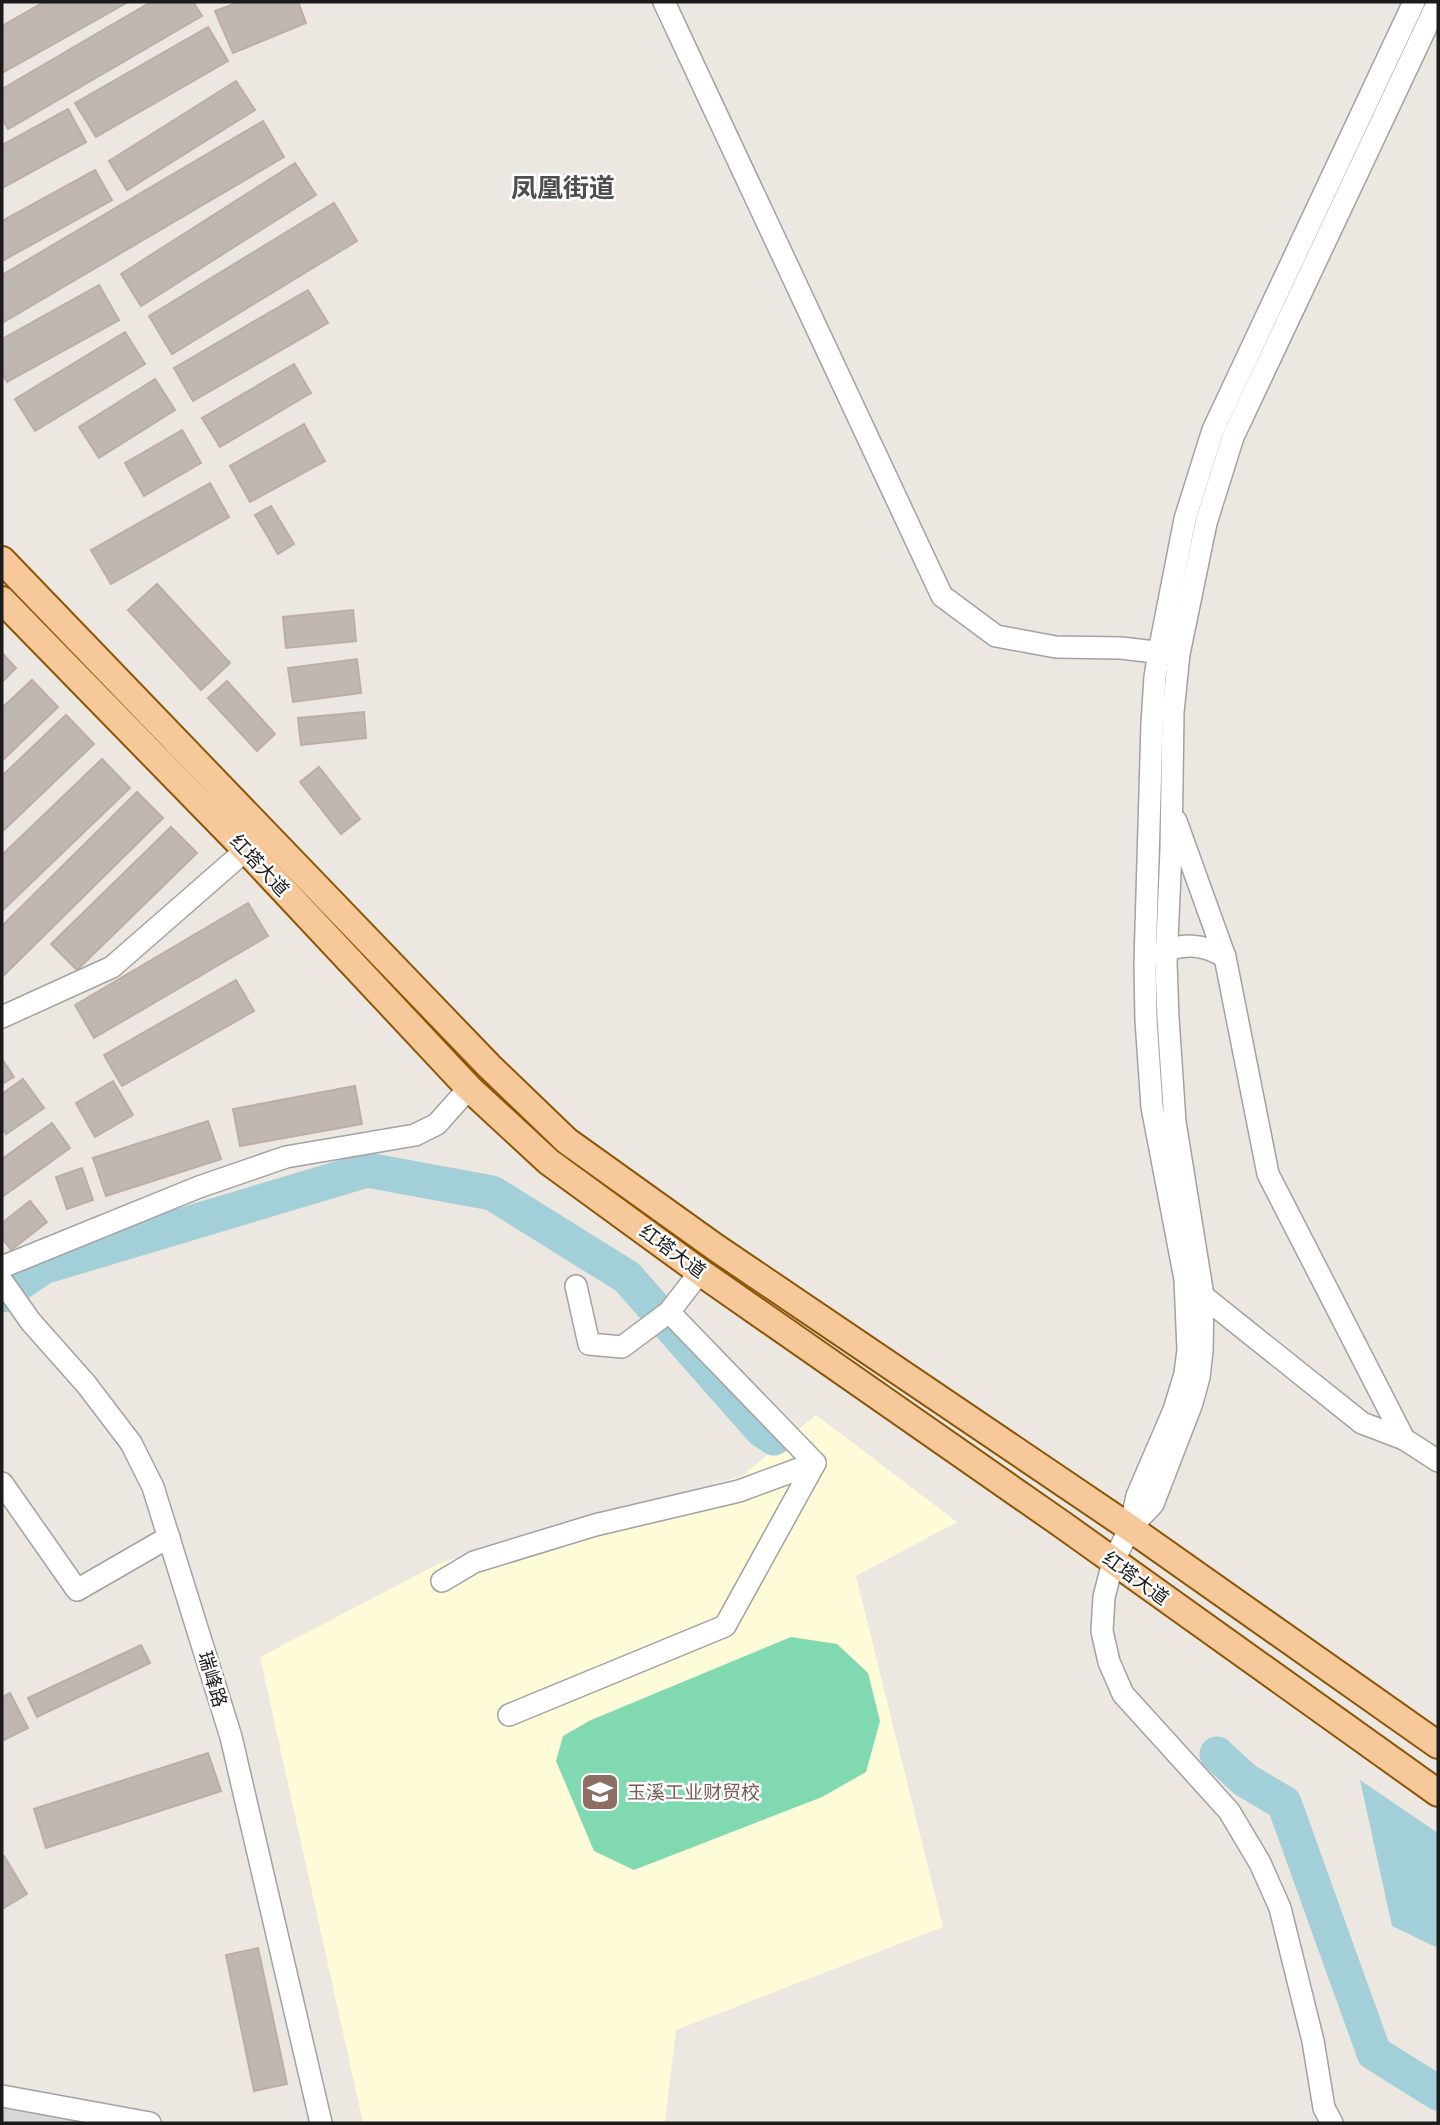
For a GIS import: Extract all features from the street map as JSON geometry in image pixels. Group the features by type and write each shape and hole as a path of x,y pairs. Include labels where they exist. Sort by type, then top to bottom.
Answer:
{"main road":[{"name":"红塔大道","path":"2,560 489,1066 567,1141 715,1247 1130,1528 1438,1745"},
{"name":"红塔大道","path":"2,602 246,850 469,1088 550,1162 700,1272 1438,1793"}],"street":[{"path":"664,2 942,596 996,636 1056,646 1169,653"},
{"path":"1332,2123 1324,2108 1313,2041 1280,1908 1260,1863 1229,1811 1123,1694 1109,1662 1102,1631 1104,1597 1113,1562 1130,1528 1153,1504 1192,1403 1201,1364 1175,1122 1168,1018 1167,949 1173,712 1169,653 1185,519 1213,430 1414,2"},
{"path":"1438,2 1233,438 1169,653 1154,677 1145,963 1152,1107 1195,1294 1362,1423 1404,1439 1438,1461"},
{"path":"1172,810 1225,957 1268,1174 1404,1439"},
{"path":"2,1017 112,967 246,850"},
{"path":"1145,963 1167,949 1191,945 1214,950 1225,957"},
{"path":"2,1267 199,1187 286,1157 415,1135 437,1124 469,1088"},
{"path":"576,1286 589,1345 622,1347 668,1313 700,1272"},
{"name":"瑞峰路","path":"8,1289 31,1322 86,1384 131,1443 153,1487 231,1737 321,2123"},
{"path":"668,1313 815,1463"},
{"path":"442,1581 474,1562 595,1525 739,1491 815,1463"},
{"path":"509,1715 725,1626 815,1463"},
{"path":"2,1483 77,1590 169,1537"},
{"path":"2,2096 150,2123"}],"shaded area":[{"name":"玉溪工业财贸校","path":"816,1415 957,1522 856,1576 943,1927 676,2030 665,2123 363,2123 260,1657 440,1563 742,1476"},
{"path":"2,2104 85,2123 2,2123"}],"green space":[{"path":"791,1637 837,1644 868,1673 880,1721 866,1772 822,1797 634,1870 594,1851 556,1761 563,1736 591,1720"}],"water":[{"path":"1360,1780 1438,1833 1438,1948 1392,1926"}],"building":[{"path":"44,2 128,2 2,73 2,26"},
{"path":"151,2 193,2 202,16 8,129 2,118 2,89"},
{"path":"239,2 298,2 306,23 233,53 215,11"},
{"path":"208,27 228,61 96,137 75,103"},
{"path":"236,81 255,110 127,190 109,161"},
{"path":"68,109 86,142 2,188 2,145"},
{"path":"263,121 284,157 2,323 2,275"},
{"path":"295,163 316,195 141,306 121,274"},
{"path":"95,170 112,200 2,261 2,221"},
{"path":"334,203 357,241 172,354 149,316"},
{"path":"99,285 119,320 7,382 2,373 2,339"},
{"path":"308,290 328,323 193,401 174,368"},
{"path":"125,332 145,364 35,431 15,399"},
{"path":"294,364 311,393 220,447 202,418"},
{"path":"155,379 175,410 99,458 79,427"},
{"path":"304,424 325,461 250,502 230,466"},
{"path":"182,430 201,463 144,496 125,463"},
{"path":"210,483 229,517 111,584 91,550"},
{"path":"271,506 294,544 278,554 255,515"},
{"path":"157,584 230,663 201,690 128,610"},
{"path":"353,610 356,641 286,648 283,617"},
{"path":"2,653 16,668 2,682"},
{"path":"357,659 361,693 293,702 288,668"},
{"path":"32,680 58,707 2,761 2,708"},
{"path":"227,681 275,734 257,751 208,698"},
{"path":"364,712 366,738 301,745 298,718"},
{"path":"66,715 94,744 2,832 2,776"},
{"path":"102,759 130,788 2,911 2,855"},
{"path":"319,767 360,819 341,834 300,782"},
{"path":"137,792 163,818 2,977 2,926"},
{"path":"171,827 197,853 77,970 51,944"},
{"path":"248,903 268,936 94,1038 75,1005"},
{"path":"236,980 254,1011 122,1086 104,1055"},
{"path":"2,1059 14,1077 2,1084"},
{"path":"23,1079 44,1108 6,1134 2,1128 2,1094"},
{"path":"113,1081 133,1115 95,1137 76,1103"},
{"path":"355,1086 362,1124 240,1146 233,1109"},
{"path":"208,1121 221,1159 106,1196 93,1158"},
{"path":"52,1123 70,1148 2,1197 2,1159"},
{"path":"82,1168 93,1200 67,1209 56,1177"},
{"path":"30,1201 47,1222 11,1250 2,1238 2,1223"},
{"path":"141,1645 150,1663 37,1717 28,1698"},
{"path":"10,1693 28,1728 2,1741 2,1697"},
{"path":"208,1753 221,1791 46,1848 34,1809"},
{"path":"4,1856 27,1894 2,1909 2,1858"},
{"path":"258,1948 287,2084 254,2091 226,1955"}],"waterway":[{"path":"2,1295 43,1267 367,1170 492,1193 627,1277 762,1430 774,1438"},
{"path":"1217,1754 1245,1780 1284,1803 1374,2053 1438,2093"}],"place":[{"name":"玉溪工业财贸校","path":"600,1792"}],"district":[{"name":"凤凰街道","path":"563,188"}]}
